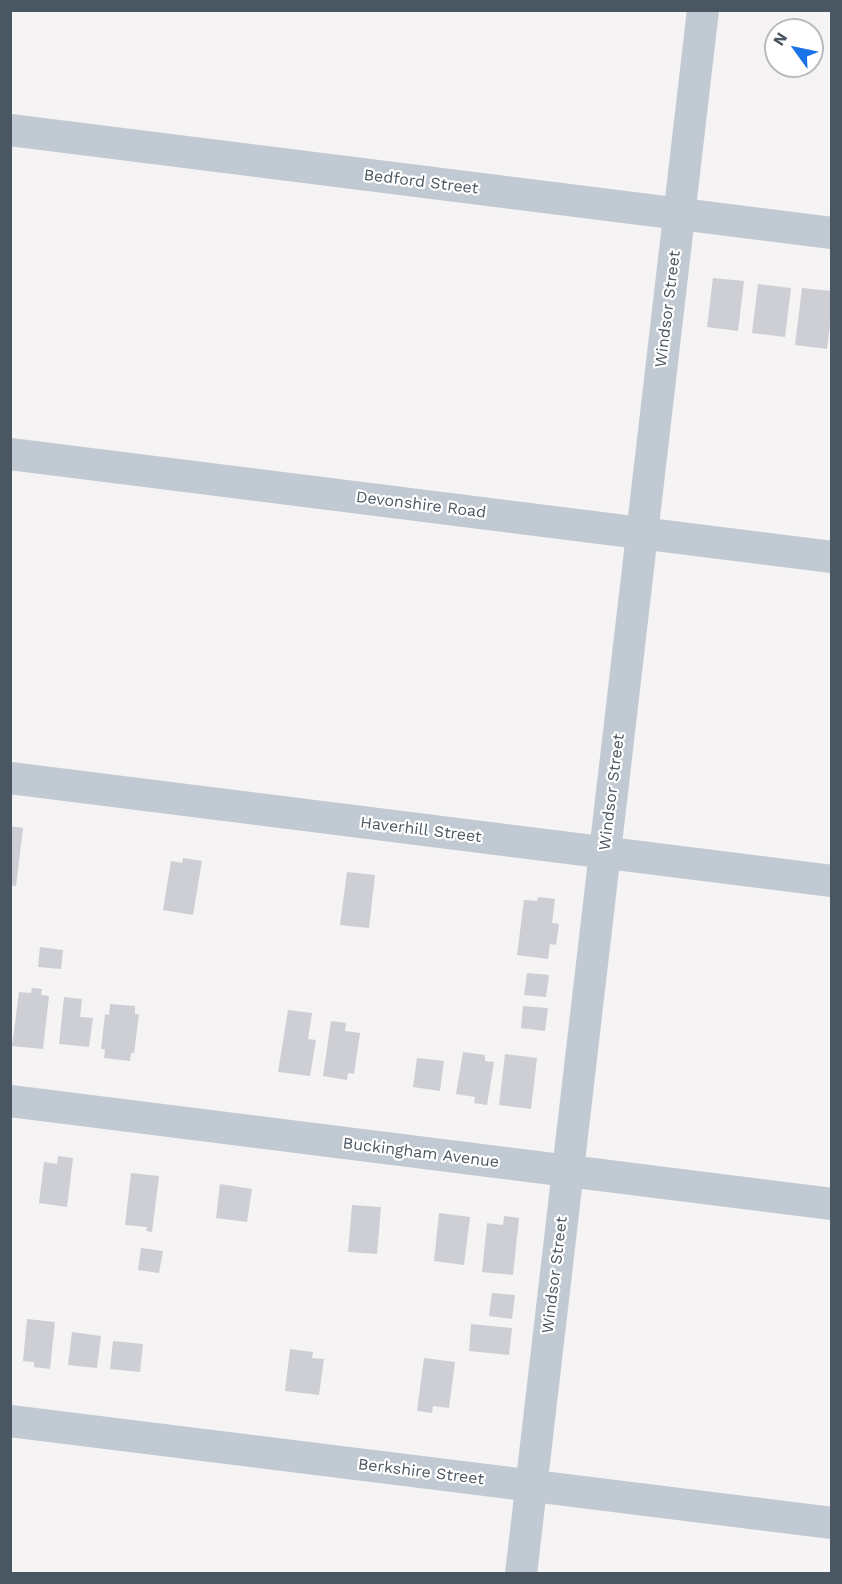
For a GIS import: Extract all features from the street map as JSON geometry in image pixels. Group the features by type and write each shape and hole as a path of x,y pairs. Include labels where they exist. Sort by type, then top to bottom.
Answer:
{"street":[{"name":"Windsor Street","path":"520,1574 703,10"},
{"name":"Bedford Street","path":"10,130 831,233"},
{"name":"Devonshire Road","path":"10,454 831,557"},
{"name":"Haverhill Street","path":"10,778 831,881"},
{"name":"Buckingham Avenue","path":"10,1101 831,1204"},
{"name":"Berkshire Street","path":"10,1421 831,1523"}],"building":[{"path":"713,278 744,281 738,331 707,327"},
{"path":"758,284 791,288 785,337 752,333"},
{"path":"802,288 832,291 827,349 795,345"},
{"path":"10,826 23,828 16,886 10,885"},
{"path":"183,858 202,861 193,915 163,910 171,861 182,863"},
{"path":"347,872 375,875 369,928 340,925"},
{"path":"538,897 555,899 552,923 559,924 556,945 550,944 548,959 517,955 524,900 537,901"},
{"path":"40,947 63,950 61,969 38,967"},
{"path":"527,973 549,975 546,997 524,995"},
{"path":"32,988 42,989 41,995 49,996 43,1049 12,1046 19,992 31,993"},
{"path":"64,997 82,999 80,1017 93,1018 89,1047 59,1044"},
{"path":"110,1004 135,1006 135,1014 139,1014 134,1053 131,1053 130,1061 104,1058 105,1049 101,1049 105,1014 109,1015"},
{"path":"523,1006 548,1008 545,1031 521,1028"},
{"path":"288,1010 312,1013 308,1039 316,1040 310,1076 278,1072"},
{"path":"331,1021 346,1023 345,1031 360,1033 354,1074 348,1073 347,1080 323,1076"},
{"path":"463,1052 485,1055 485,1061 494,1062 487,1105 474,1103 475,1097 456,1094"},
{"path":"505,1054 537,1058 531,1109 499,1105"},
{"path":"417,1058 444,1061 440,1091 413,1087"},
{"path":"58,1156 73,1158 67,1207 39,1203 44,1162 57,1164"},
{"path":"131,1173 159,1176 152,1232 146,1231 147,1227 125,1225"},
{"path":"220,1184 252,1189 247,1222 216,1218"},
{"path":"352,1205 381,1207 377,1254 348,1252"},
{"path":"439,1213 470,1217 464,1265 434,1261"},
{"path":"504,1216 519,1218 513,1275 482,1272 487,1223 503,1225"},
{"path":"141,1248 163,1251 159,1273 138,1270"},
{"path":"492,1293 515,1295 512,1319 489,1316"},
{"path":"27,1319 55,1322 50,1369 34,1367 34,1362 23,1361"},
{"path":"471,1324 512,1328 509,1355 469,1351"},
{"path":"72,1332 101,1336 97,1368 68,1365"},
{"path":"113,1341 143,1344 140,1372 110,1369"},
{"path":"290,1349 313,1352 312,1358 324,1359 319,1395 285,1391"},
{"path":"424,1358 455,1362 449,1408 433,1406 432,1413 417,1411"}]}
